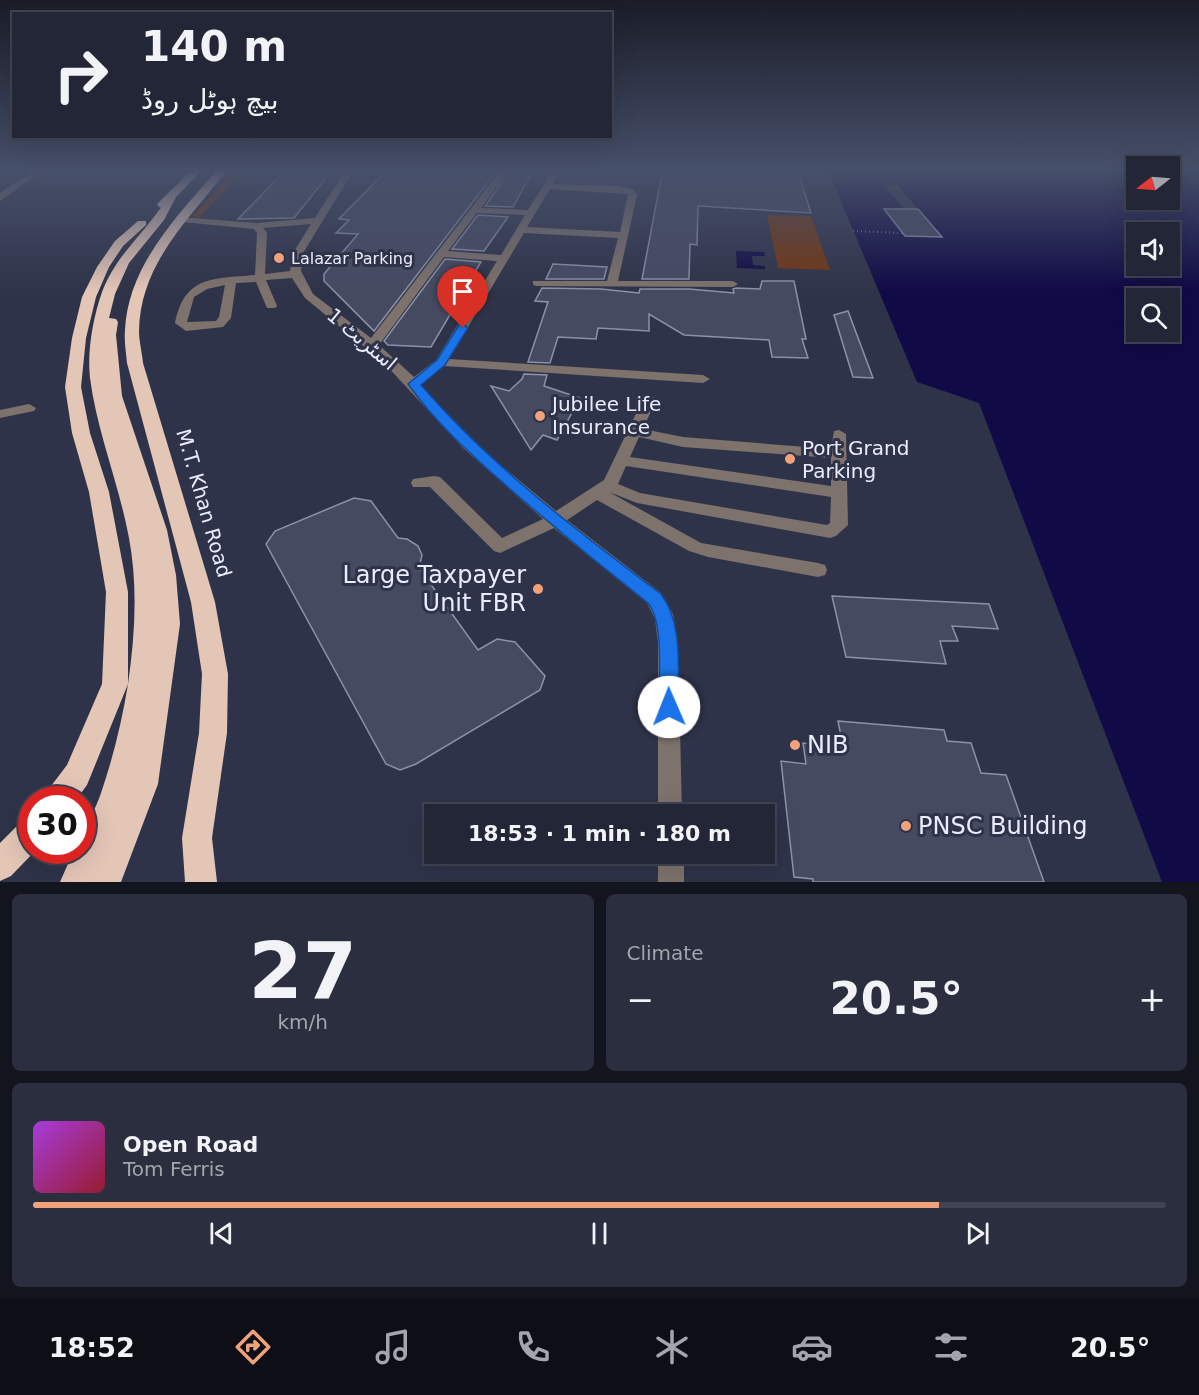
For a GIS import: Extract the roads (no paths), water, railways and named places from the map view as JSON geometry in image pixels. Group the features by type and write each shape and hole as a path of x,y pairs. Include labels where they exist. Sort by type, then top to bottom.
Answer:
{"highway":[{"path":"69,786 77,775 115,684 117,591 99,492 81,433 73,387 79,338 89,297 103,267 119,244 157,209"},
{"path":"76,882 115,795 141,688 145,583 141,541 104,407 96,351 103,308 137,249 164,209"},
{"name":"M.T. Khan Road","path":"190,209 155,252 137,297 132,330 135,363 203,602 215,674 213,733 198,838 201,882"},
{"path":"105,882 144,784 168,624 165,575 157,530 114,396 109,336 113,309 137,249 159,231 182,219"},
{"path":"0,865 18,847"}],"street":[{"path":"231,282 225,318 219,324 186,327 181,323 189,296 197,289 231,282 295,274 294,263 298,253 324,209"},
{"path":"414,384 441,362 534,209"},
{"path":"612,284 629,209"},
{"path":"371,346 475,210 532,213"},
{"path":"182,219 257,226 316,221"},
{"path":"257,226 262,233 260,278 271,306"},
{"path":"522,230 623,235"},
{"path":"442,254 505,258"},
{"name":"اسٹریٹ 1","path":"295,274 309,296 414,384 450,427 555,520 654,598 665,616 668,643 670,804"},
{"path":"537,283 733,284"},
{"path":"441,362 703,379"},
{"path":"419,483 434,481 500,547 555,520 602,490 622,461 649,400"},
{"path":"0,414 29,408"},
{"path":"635,432 683,442 839,454"},
{"path":"602,490 830,532 839,525 839,434"},
{"path":"622,461 839,493"},
{"path":"602,490 695,547 818,570"},
{"path":"671,864 671,882"}],"place":[{"name":"Lalazar Parking","path":"279,258"},
{"name":"Jubilee Life Insurance","path":"540,416"},
{"name":"Port Grand Parking","path":"790,459"},
{"name":"Large Taxpayer Unit FBR","path":"538,589"},
{"name":"NIB","path":"795,745"},
{"name":"PNSC Building","path":"906,826"}]}
